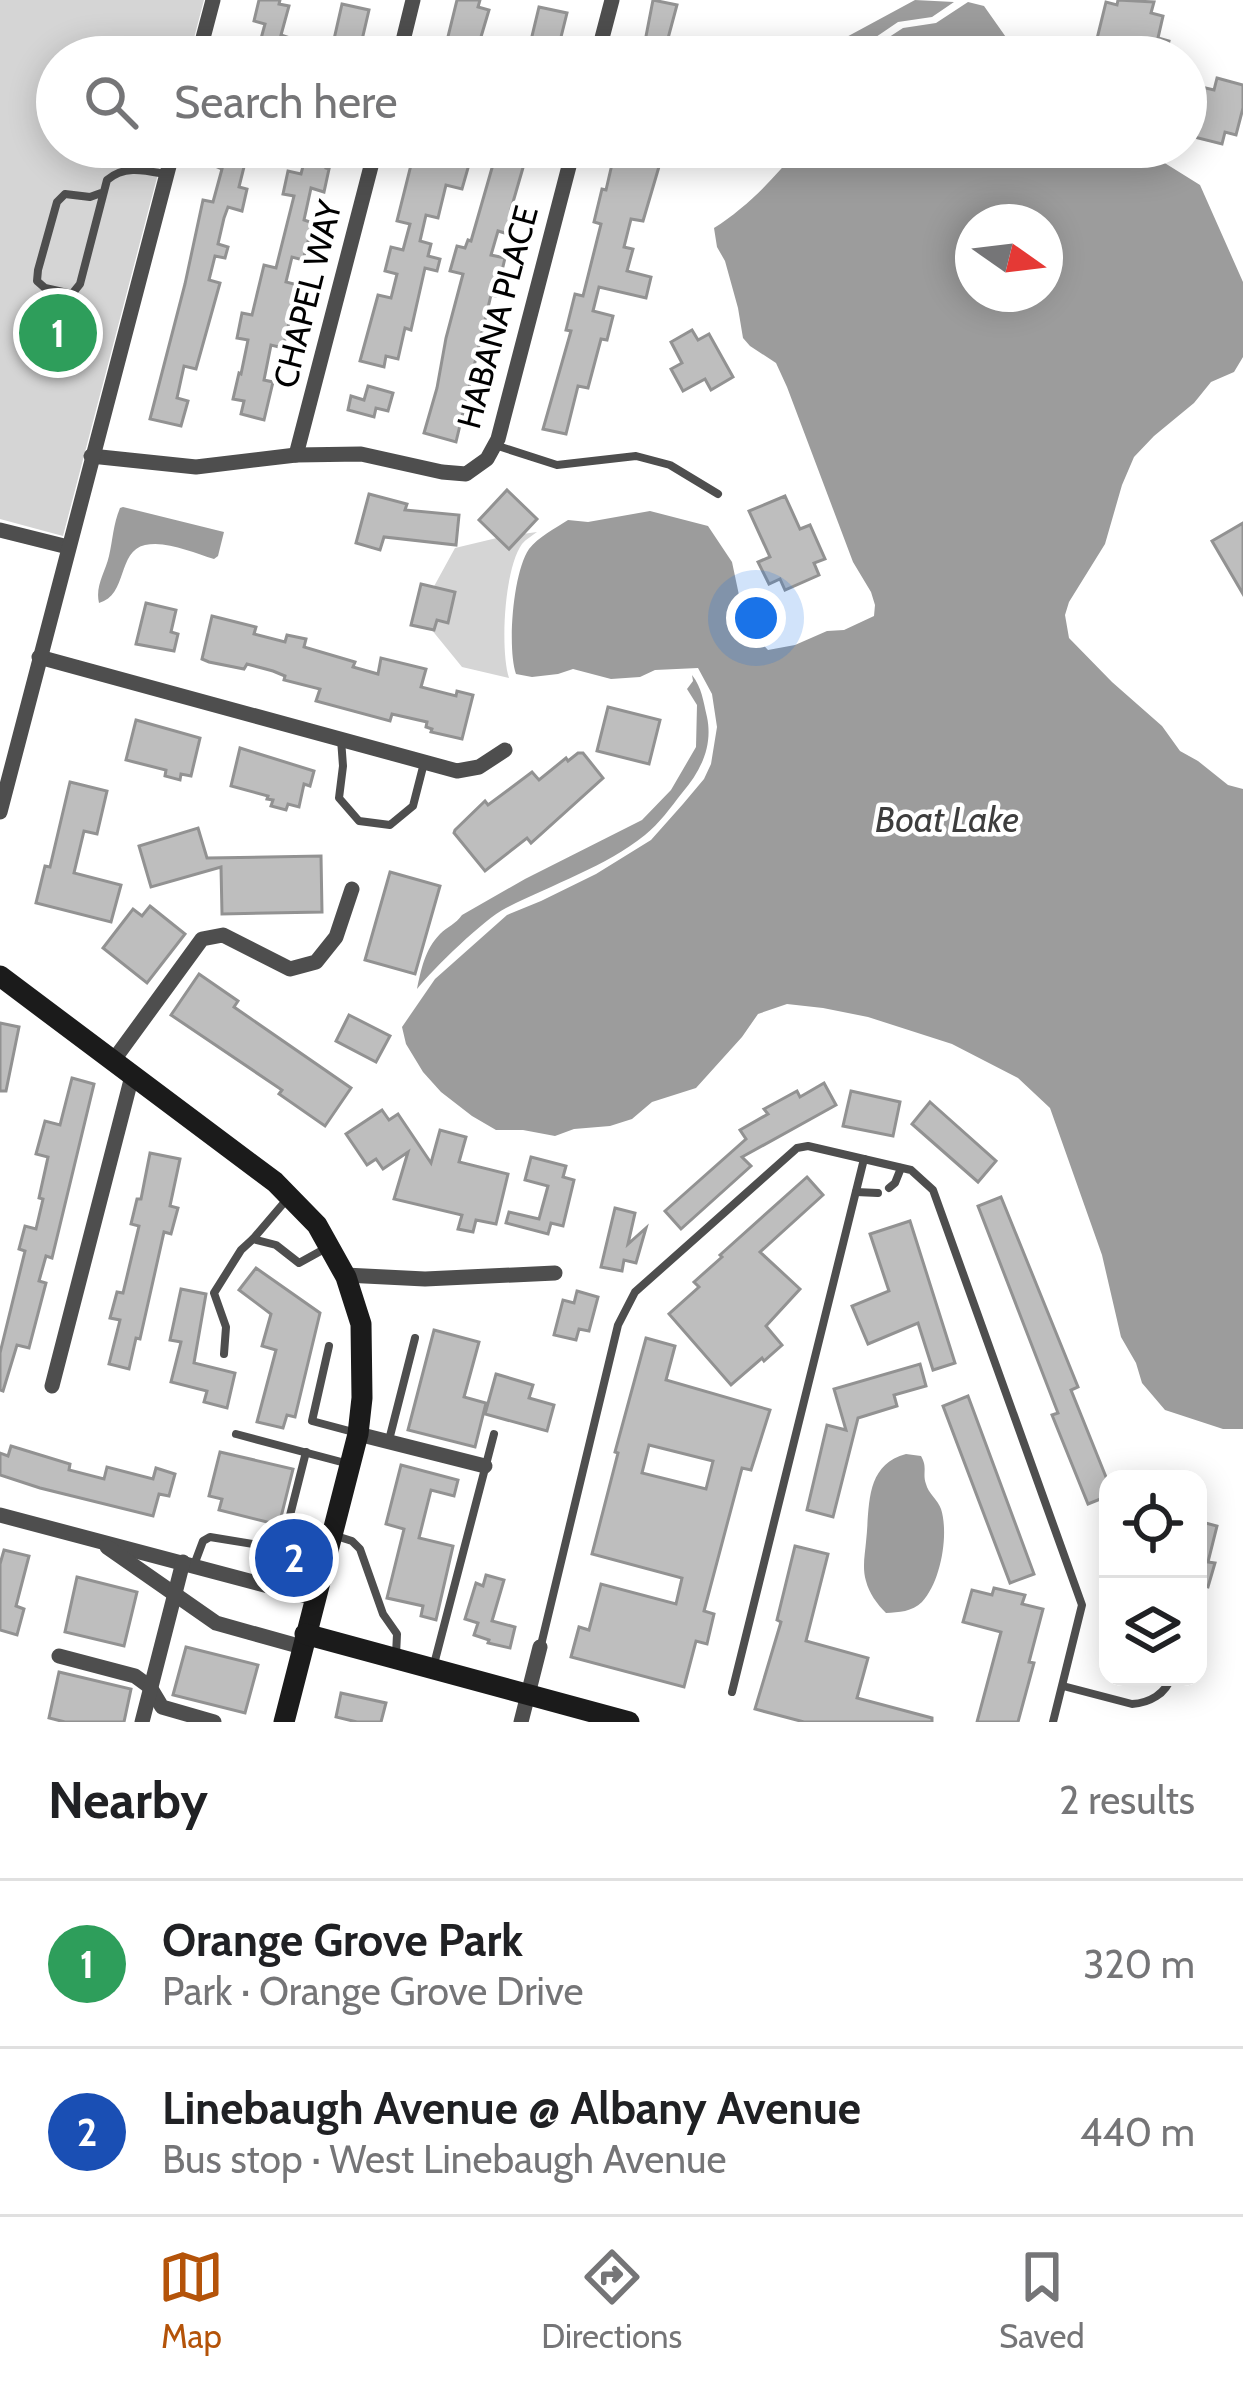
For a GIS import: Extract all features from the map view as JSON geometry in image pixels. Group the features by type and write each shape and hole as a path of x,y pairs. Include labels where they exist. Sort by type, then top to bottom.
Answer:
{"main road":[{"path":"0,976 274,1182 316,1226 345,1275 361,1324 358,1434 284,1722"},
{"path":"303,1641 395,1659 628,1722"}],"street":[{"path":"204,36 213,0"},
{"path":"404,36 413,0"},
{"path":"603,36 612,0"},
{"path":"0,812 168,168"},
{"name":"CHAPEL WAY","path":"296,455 371,168"},
{"name":"HABANA PLACE","path":"91,456 196,467 296,455 362,454 466,474 487,459 495,445 568,168"},
{"path":"0,530 68,547"},
{"path":"39,657 457,771 479,767 505,750"},
{"path":"113,1061 202,939 223,935 290,969 316,962 336,937 352,889"},
{"path":"52,1386 132,1076"},
{"path":"345,1275 425,1279 555,1273"},
{"path":"358,1434 485,1466"},
{"path":"0,1515 314,1598"},
{"path":"94,1539 216,1622 303,1641"},
{"path":"142,1722 174,1596 188,1563"},
{"path":"521,1722 540,1647"},
{"path":"58,1656 136,1676 150,1687 162,1707 214,1722"}],"lane":[{"path":"101,193 65,194 57,202 38,270 37,281 45,289 72,294 80,284 106,180 117,171 166,175"},
{"path":"495,445 556,465 636,456 670,465 718,494"},
{"path":"341,740 339,798 359,821 390,825 413,806 424,762"},
{"path":"540,1647 618,1325 635,1292 797,1148 808,1146 901,1168 921,1177 932,1190 1082,1605 1053,1722"},
{"path":"732,1692 865,1159"},
{"path":"889,1188 901,1168"},
{"path":"856,1192 878,1193"},
{"path":"224,1354 226,1328 214,1293 241,1250 289,1197"},
{"path":"253,1239 276,1245 298,1263 329,1246"},
{"path":"389,1442 415,1338"},
{"path":"328,1346 312,1421 358,1434"},
{"path":"433,1670 494,1433"},
{"path":"236,1434 350,1464"},
{"path":"188,1563 210,1537 271,1547 283,1544 306,1453"},
{"path":"331,1534 360,1549 383,1614 397,1634 395,1659"},
{"path":"1063,1686 1132,1704 1168,1686"}],"shaded area":[{"path":"0,0 204,0 195,36 36,36 36,168 159,168 63,536 0,519"},
{"path":"537,532 522,544 511,572 504,630 509,678 462,667 431,629 432,590 455,548"}],"water":[{"path":"915,0 954,2 932,17 898,22 877,36 848,36"},
{"path":"968,2 984,6 1005,36 891,36 903,28 936,23"},
{"name":"Boat Lake","path":"781,168 1173,168 1200,185 1243,282 1243,357 1234,372 1211,382 1134,457 1105,544 1065,615 1069,638 1162,726 1180,751 1228,785 1243,789 1243,1429 1223,1429 1165,1410 1142,1383 1121,1337 1102,1255 1050,1108 1018,1078 952,1044 868,1017 787,1004 758,1014 696,1088 652,1102 632,1119 555,1136 496,1130 472,1116 441,1092 406,1044 402,1027 435,979 507,915 596,874 651,840 704,779 711,764 717,727 712,694 698,668 611,679 573,669 532,677 516,674 512,647 515,592 523,560 537,541 568,520 588,522 650,511 708,526 732,562 743,614 768,650 844,630 874,616 871,592 853,562 776,363 743,338 714,228"},
{"path":"123,507 224,532 218,556 145,545 130,555 114,591 99,603 99,585"},
{"path":"692,675 707,717 707,748 695,776 660,821 613,857 497,914 417,989 431,946 462,915 642,820 671,790 696,747 697,705 687,689"},
{"path":"906,1454 923,1460 927,1487 941,1509 944,1544 934,1583 922,1602 910,1610 886,1613 871,1594 865,1576 869,1502 883,1468"}],"building":[{"path":"259,0 280,0 279,4 289,6 284,36 262,36 265,24 254,21"},
{"path":"457,0 480,0 478,7 489,10 481,36 448,36"},
{"path":"653,0 677,5 669,36 646,36"},
{"path":"1118,0 1154,2 1151,13 1163,16 1158,36 1098,36 1106,2 1117,5"},
{"path":"342,4 369,10 363,36 335,36"},
{"path":"539,7 567,13 561,36 532,36"},
{"path":"1217,78 1243,85 1236,135 1225,132 1222,144 1207,140 1207,88 1214,90"},
{"path":"244,168 239,187 247,189 242,211 228,207 224,218 218,244 228,247 225,258 215,256 209,280 220,283 196,369 184,366 177,398 188,401 181,426 150,419 203,200 213,202 222,169"},
{"path":"303,168 329,169 324,192 311,188 304,220 313,223 303,260 292,257 286,282 298,285 283,348 271,345 264,380 273,382 264,420 241,414 244,401 233,399 248,340 237,338 242,313 252,315 264,265 276,268 294,196 283,194 288,171 301,174"},
{"path":"410,168 468,168 462,189 446,185 438,218 426,215 420,241 431,244 428,256 440,259 437,271 425,268 411,330 405,328 398,359 386,356 384,367 360,361 378,295 391,298 397,274 385,271 391,247 403,250 410,224 397,221"},
{"path":"492,168 523,168 511,209 517,210 511,235 498,231 491,255 505,258 496,296 491,295 456,442 424,433 463,274 450,271 457,246 465,248"},
{"path":"611,168 659,168 643,221 631,219 624,247 633,249 627,271 651,277 646,298 599,287 593,311 613,316 607,340 601,339 588,388 578,386 566,434 543,429 571,331 566,330 575,294 583,296 601,224 594,222 602,189 606,190"},
{"path":"692,330 698,340 709,334 733,377 711,390 705,379 683,391 671,369 682,363 671,342"},
{"path":"368,386 393,393 388,411 376,408 374,417 348,410 351,396 364,400"},
{"path":"507,490 537,519 509,549 479,520"},
{"path":"369,494 407,504 405,510 459,515 456,545 384,537 380,550 356,543"},
{"path":"785,496 800,529 810,525 825,559 814,563 819,575 785,590 780,579 769,584 758,562 770,557 749,511"},
{"path":"1243,523 1243,594 1212,541"},
{"path":"421,584 455,592 448,623 437,620 434,630 411,625"},
{"path":"146,603 176,610 171,632 178,634 174,651 136,644"},
{"path":"212,616 256,627 254,634 285,642 287,635 306,639 304,647 378,674 381,658 426,669 421,687 473,695 462,739 431,732 427,722 392,714 390,721 316,701 320,689 284,680 285,676 273,671 202,659"},
{"path":"608,707 660,720 649,764 597,751"},
{"path":"136,720 200,738 191,776 181,774 180,780 165,776 166,770 126,760"},
{"path":"240,748 314,771 310,786 304,784 299,807 271,806 273,800 268,796 231,786"},
{"path":"578,753 603,778 531,843 527,838 485,871 455,830 485,801 488,805 532,772 539,780"},
{"path":"70,782 107,791 97,834 84,831 74,873 121,885 111,922 36,903 45,866 50,867"},
{"path":"198,828 207,858 321,856 322,912 222,914 221,867 151,887 139,846"},
{"path":"390,872 440,886 415,974 365,960"},
{"path":"150,906 185,934 147,983 103,948 133,909 142,916"},
{"path":"199,974 238,1001 234,1007 351,1088 325,1126 279,1094 282,1090 171,1015"},
{"path":"349,1015 390,1036 376,1062 336,1041"},
{"path":"0,1023 19,1027 6,1091 0,1091"},
{"path":"72,1078 94,1084 52,1258 46,1256 39,1281 46,1283 29,1348 17,1345 3,1391 0,1353 25,1251 19,1249 25,1226 36,1229 43,1199 39,1198 48,1157 36,1154 45,1121 60,1125"},
{"path":"824,1083 836,1105 742,1157 751,1166 681,1229 665,1211 746,1139 740,1130 768,1114 764,1109"},
{"path":"851,1091 900,1102 893,1136 843,1126"},
{"path":"930,1102 996,1161 978,1182 912,1124"},
{"path":"382,1110 389,1120 398,1114 431,1163 440,1130 466,1137 459,1162 508,1174 496,1224 476,1220 473,1232 458,1229 462,1215 394,1199 408,1152 383,1169 376,1159 367,1165 346,1134"},
{"path":"150,1153 180,1159 170,1206 178,1208 171,1234 164,1232 129,1369 109,1364 120,1320 110,1318 117,1292 123,1293 139,1226 131,1224"},
{"path":"531,1157 566,1166 563,1177 574,1180 563,1226 551,1223 548,1234 506,1223 509,1212 539,1219 548,1186 525,1180"},
{"path":"807,1177 823,1195 760,1252 800,1289 766,1326 782,1345 731,1385 669,1314 699,1287 694,1282 720,1255"},
{"path":"1001,1197 1078,1387 1071,1390 1103,1470 1099,1470 1099,1500 1088,1504 1052,1415 1058,1413 978,1206"},
{"path":"615,1208 635,1213 628,1244 646,1228 636,1263 624,1260 622,1271 601,1267"},
{"path":"910,1221 955,1363 933,1370 918,1323 868,1344 852,1306 889,1291 870,1234"},
{"path":"256,1268 320,1313 295,1417 287,1415 283,1428 257,1422 276,1350 262,1346 271,1314 239,1290"},
{"path":"181,1289 206,1294 194,1363 235,1373 227,1408 204,1402 207,1391 171,1382 181,1342 170,1340"},
{"path":"577,1291 598,1297 589,1331 579,1329 576,1340 554,1335 563,1300 574,1303"},
{"path":"434,1330 479,1342 464,1397 486,1403 475,1447 408,1430"},
{"path":"646,1338 675,1346 666,1380 770,1410 751,1470 742,1468 704,1611 714,1614 707,1644 696,1641 684,1687 571,1657 579,1627 589,1630 601,1584 676,1604 682,1578 592,1554","holes":["649,1445 713,1461 706,1489 642,1473"]},
{"path":"920,1364 926,1386 894,1395 897,1406 858,1418 833,1517 807,1510 827,1425 846,1430 834,1389"},
{"path":"496,1374 533,1385 529,1398 554,1405 547,1431 485,1414"},
{"path":"968,1396 1034,1574 1010,1583 943,1406"},
{"path":"11,1446 104,1479 107,1467 153,1479 156,1468 175,1474 169,1496 159,1494 153,1516 0,1475 0,1453 8,1456"},
{"path":"220,1452 293,1469 279,1525 219,1510 222,1499 209,1496"},
{"path":"401,1465 458,1480 454,1496 431,1490 419,1538 453,1546 436,1620 421,1616 423,1606 387,1598 404,1529 386,1524"},
{"path":"1207,1523 1217,1526 1208,1562 1215,1563 1208,1587"},
{"path":"795,1546 828,1554 806,1641 868,1658 857,1698 932,1718 932,1722 804,1722 755,1709 781,1622 777,1620"},
{"path":"4,1550 29,1556 16,1606 24,1609 17,1635 0,1630"},
{"path":"486,1575 504,1580 492,1621 515,1627 510,1648 474,1635 478,1623 465,1619 476,1583 483,1586"},
{"path":"77,1577 137,1592 124,1646 65,1632"},
{"path":"994,1588 1025,1595 1022,1604 1043,1609 1018,1722 977,1722 1001,1632 963,1622 972,1590 992,1595"},
{"path":"186,1647 258,1665 245,1713 173,1695"},
{"path":"59,1672 131,1689 124,1722 49,1718"},
{"path":"341,1693 386,1703 381,1722 336,1717"}],"place":[{"name":"Orange Grove Park","path":"58,333"},
{"name":"Linebaugh Avenue @ Albany Avenue","path":"294,1558"}]}
